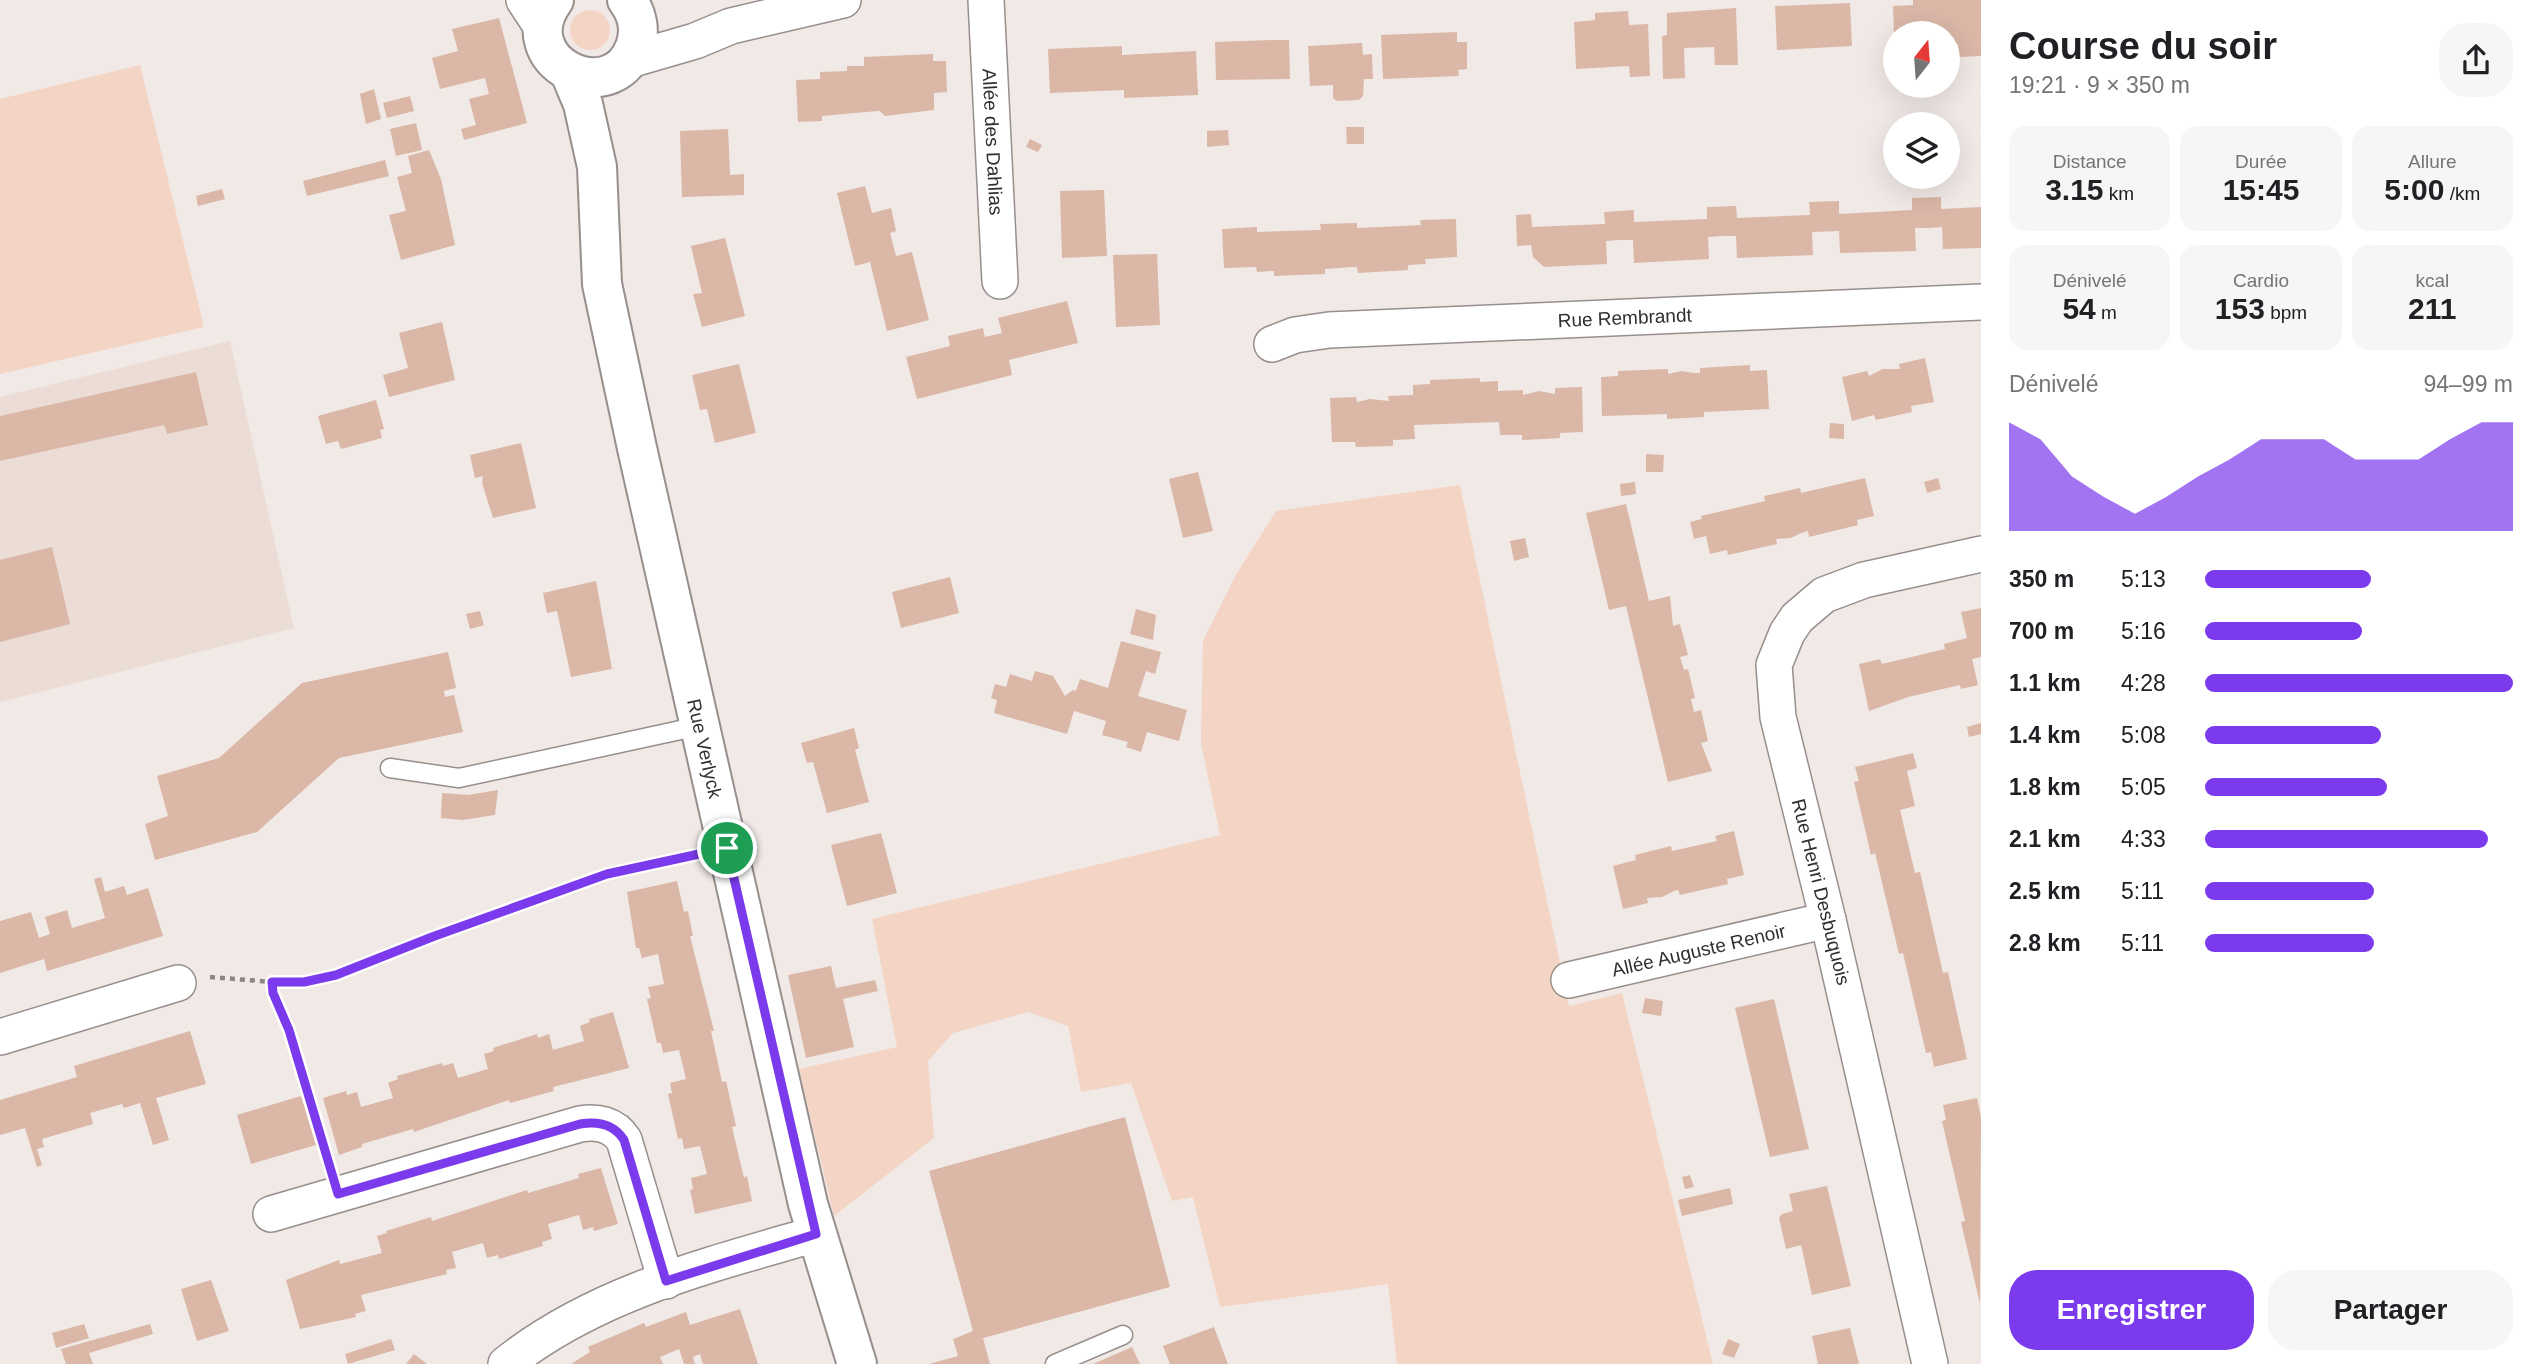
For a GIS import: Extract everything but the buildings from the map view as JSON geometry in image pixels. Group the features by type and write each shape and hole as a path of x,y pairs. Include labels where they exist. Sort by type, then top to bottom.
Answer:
{"street":[{"path":"631,8 656,26 675,30 731,26 843,0"},
{"name":"Allée des Dahlias","path":"986,0 1000,281"},
{"name":"Rue Verlyck","path":"631,8 636,43 622,65 606,109 597,167 600,262 607,309 699,726 816,1234 857,1364"},
{"name":"Rue Verlyck","path":"540,10 548,52 570,73 583,104 597,167"},
{"path":"570,73 591,78 605,76 622,65 731,26"},
{"name":"Rue Rembrandt","path":"1272,344 1295,335 1329,330 1981,302"},
{"name":"Rue Henri Desbuquois","path":"1930,1364 1774,698 1774,665 1779,649 1797,618 1824,595 1864,580 1981,554"},
{"name":"Allée Auguste Renoir","path":"1569,980 1828,920"},
{"path":"0,1037 178,983"},
{"path":"271,1214 580,1124 606,1125 624,1140 666,1281"},
{"path":"506,1364 570,1320 666,1281 816,1234"}],"lane":[{"path":"390,768 459,778 699,726"},
{"path":"1055,1364 1123,1335"}],"path":[{"path":"178,983 225,976 272,982 304,982 336,975 607,874 727,848"},
{"path":"272,982 273,993 289,1030 338,1194"}],"shaded area":[{"path":"590,10 604,16 610,30 604,44 590,50 576,44 570,30 576,16"},
{"path":"140,65 204,327 0,374 0,99"},
{"path":"230,341 294,628 0,702 0,397"},
{"path":"1460,485 1569,1006 1622,993 1713,1364 1397,1364 1388,1284 1220,1307 1193,1197 1172,1201 1131,1083 1081,1092 1068,1026 1028,1012 953,1033 928,1061 934,1138 834,1216 799,1069 897,1047 872,919 1220,835 1201,743 1203,641 1237,573 1276,511"}],"route":[{"path":"727,848 816,1234 666,1281 624,1140 606,1125 589,1122 338,1194 289,1030 273,993 272,982 304,982 336,975 607,874 727,848"}]}
